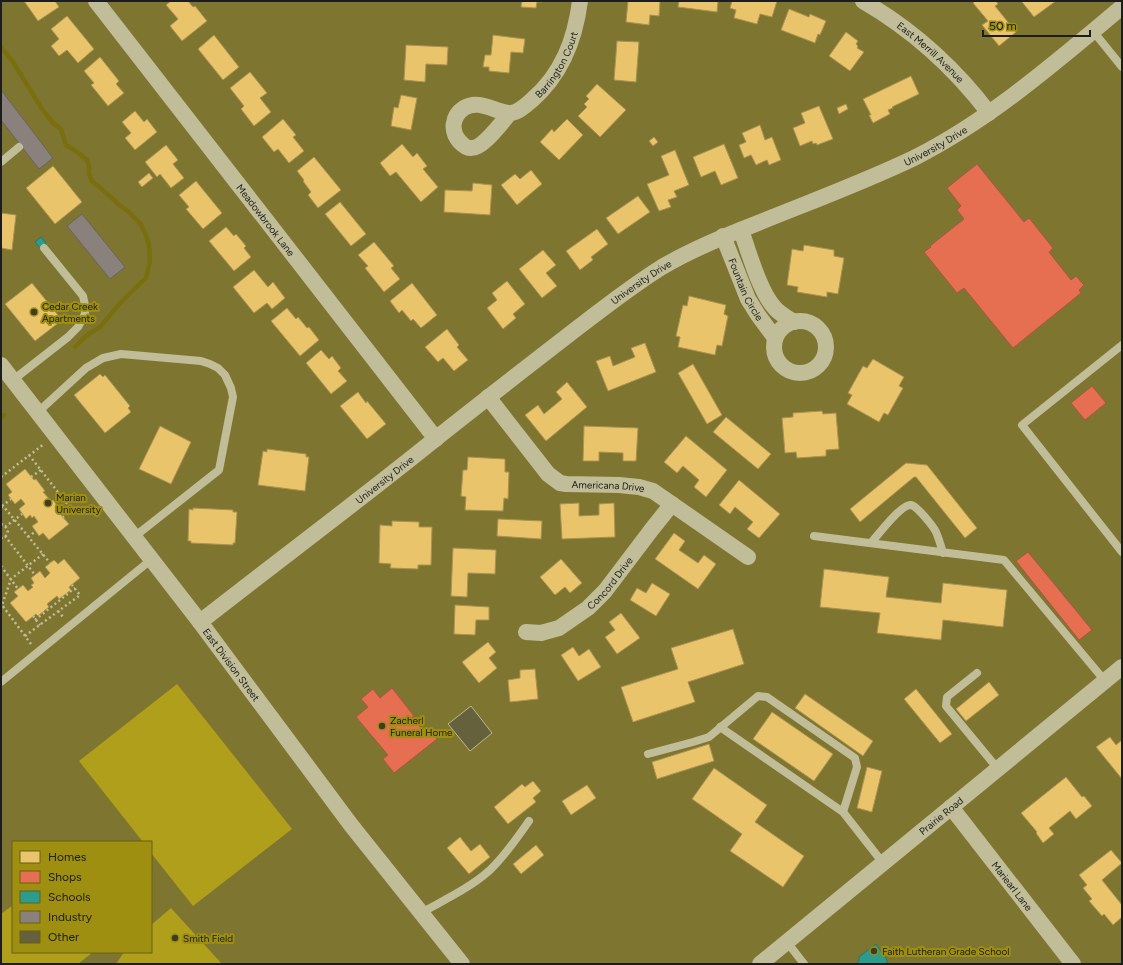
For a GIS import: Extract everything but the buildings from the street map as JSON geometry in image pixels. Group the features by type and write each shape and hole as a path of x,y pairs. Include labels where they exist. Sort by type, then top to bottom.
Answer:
{"street":[{"name":"Meadowbrook Lane","path":"96,1 436,438"},
{"name":"Barrington Court","path":"510,113 517,111 532,100 546,86 558,70 565,58 572,40 580,1"},
{"name":"East Merrill Avenue","path":"863,1 892,19 935,52 968,87 989,113"},
{"name":"University Drive","path":"200,622 488,397 639,282 676,259 723,236 894,167 941,143 989,113 1014,95 1122,7"},
{"name":"Fountain Circle","path":"741,230 763,290 773,306 782,315 794,322"},
{"name":"Fountain Circle","path":"723,236 748,299 775,338"},
{"path":"804,321 813,324 821,331 825,340 826,349 824,359 818,367 809,372 800,373 790,371 782,366 776,358 774,348 775,338 786,325 794,322 804,321"},
{"name":"East Division Street","path":"1,365 200,622 351,826 462,964"},
{"name":"Americana Drive","path":"488,397 548,474 556,480 566,484 639,487 653,490 748,557"},
{"name":"Concord Drive","path":"526,632 541,633 559,628 588,608 605,591 672,504"},
{"name":"Prairie Road","path":"760,964 1122,667"},
{"name":"Mariearl Lane","path":"951,807 1073,964"}],"lane":[{"path":"1093,31 1122,67"},
{"path":"1,162 19,147"},
{"path":"12,380 68,337 81,323 85,314 83,296 44,248"},
{"path":"1122,345 1022,425 1122,552"},
{"path":"38,412 86,368 99,360 112,356 131,354 201,361 214,366 225,375 232,388 233,397 219,470 134,537"},
{"path":"871,543 886,523 906,506 911,505 917,508 935,531 943,553"},
{"path":"814,536 1004,560 1105,681"},
{"path":"1,681 38,653 152,560"},
{"path":"977,673 947,698 946,706 998,769"},
{"path":"648,754 709,737 758,696 767,697 855,758 857,767 843,812"},
{"path":"720,727 843,812 883,863"},
{"path":"421,913 478,880 491,869 529,821"},
{"path":"787,942 804,964"}],"path":[{"path":"1,477 56,435"},
{"path":"29,455 72,510 63,517"},
{"path":"31,477 41,470"},
{"path":"11,499 1,507 4,507 50,563"},
{"path":"5,527 22,514"},
{"path":"1,524 8,530 5,536 1,538"},
{"path":"28,537 36,531"},
{"path":"5,536 35,575"},
{"path":"38,653 2,605 11,579 43,554"},
{"path":"1,566 18,589"},
{"path":"25,636 80,595 72,585"},
{"path":"35,620 74,588"},
{"path":"33,616 40,625"}],"shaded area":[{"path":"177,684 292,829 193,906 152,854 152,841 142,841 79,761"},
{"path":"12,906 12,953 92,953 78,964 1,964 1,914"},
{"name":"Smith Field","path":"171,908 222,964 116,964 123,953 152,953 152,924"}],"waterway":[{"path":"1,47 13,62 42,109 53,123 61,129 66,145 87,160 89,174 92,181 140,223 149,245 150,261 146,278 121,302 100,327 87,335 75,347"},
{"path":"1,418 4,415"}],"place":[{"name":"Cedar Creek Apartments","path":"34,312"},
{"name":"Marian University","path":"48,503"},
{"name":"Zacherl Funeral Home","path":"382,726"},
{"name":"Smith Field","path":"175,938"},
{"name":"Faith Lutheran Grade School","path":"874,951"}]}
